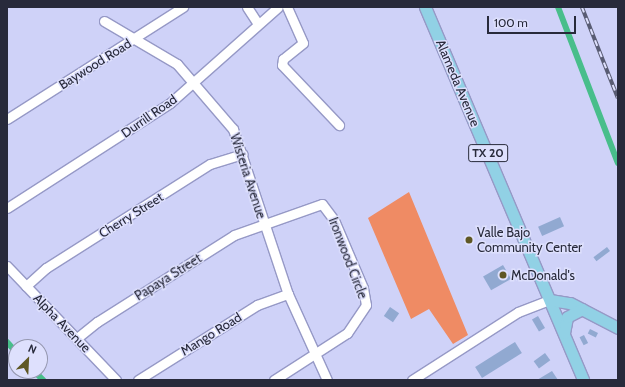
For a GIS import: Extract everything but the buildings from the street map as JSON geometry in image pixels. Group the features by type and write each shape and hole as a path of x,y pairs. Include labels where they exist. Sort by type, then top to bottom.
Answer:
{"main road":[{"name":"Alameda Avenue","path":"425,7 583,380"},
{"path":"550,300 582,310 618,328"},
{"path":"564,334 567,317 582,310"}],"street":[{"name":"Baywood Road","path":"7,119 183,7"},
{"path":"247,7 258,24"},
{"name":"Durrill Road","path":"7,208 152,117 194,82 278,7"},
{"path":"287,7 302,36 302,45 283,59 282,65 340,125"},
{"name":"Wisteria Avenue","path":"104,21 177,64 229,124 242,154 264,225 288,294 327,380"},
{"name":"Cherry Street","path":"26,286 46,268 210,164 242,154"},
{"name":"Ironwood Circle","path":"264,225 312,205 325,206 362,288 366,305 355,326 314,354"},
{"name":"Papaya Street","path":"77,338 97,322 234,235 264,225"},
{"name":"Alpha Avenue","path":"7,266 116,380"},
{"name":"Mango Road","path":"138,380 257,305 288,294"},
{"path":"412,380 523,309 550,300"},
{"path":"274,380 314,354"}],"shaded area":[{"path":"409,192 468,335 453,344 429,309 411,319 368,218"}],"waterway":[{"path":"558,7 618,163"}],"railway":[{"path":"582,7 618,98"}],"place":[{"name":"Valle Bajo Community Center","path":"469,240"},
{"name":"McDonald's","path":"503,275"}]}
